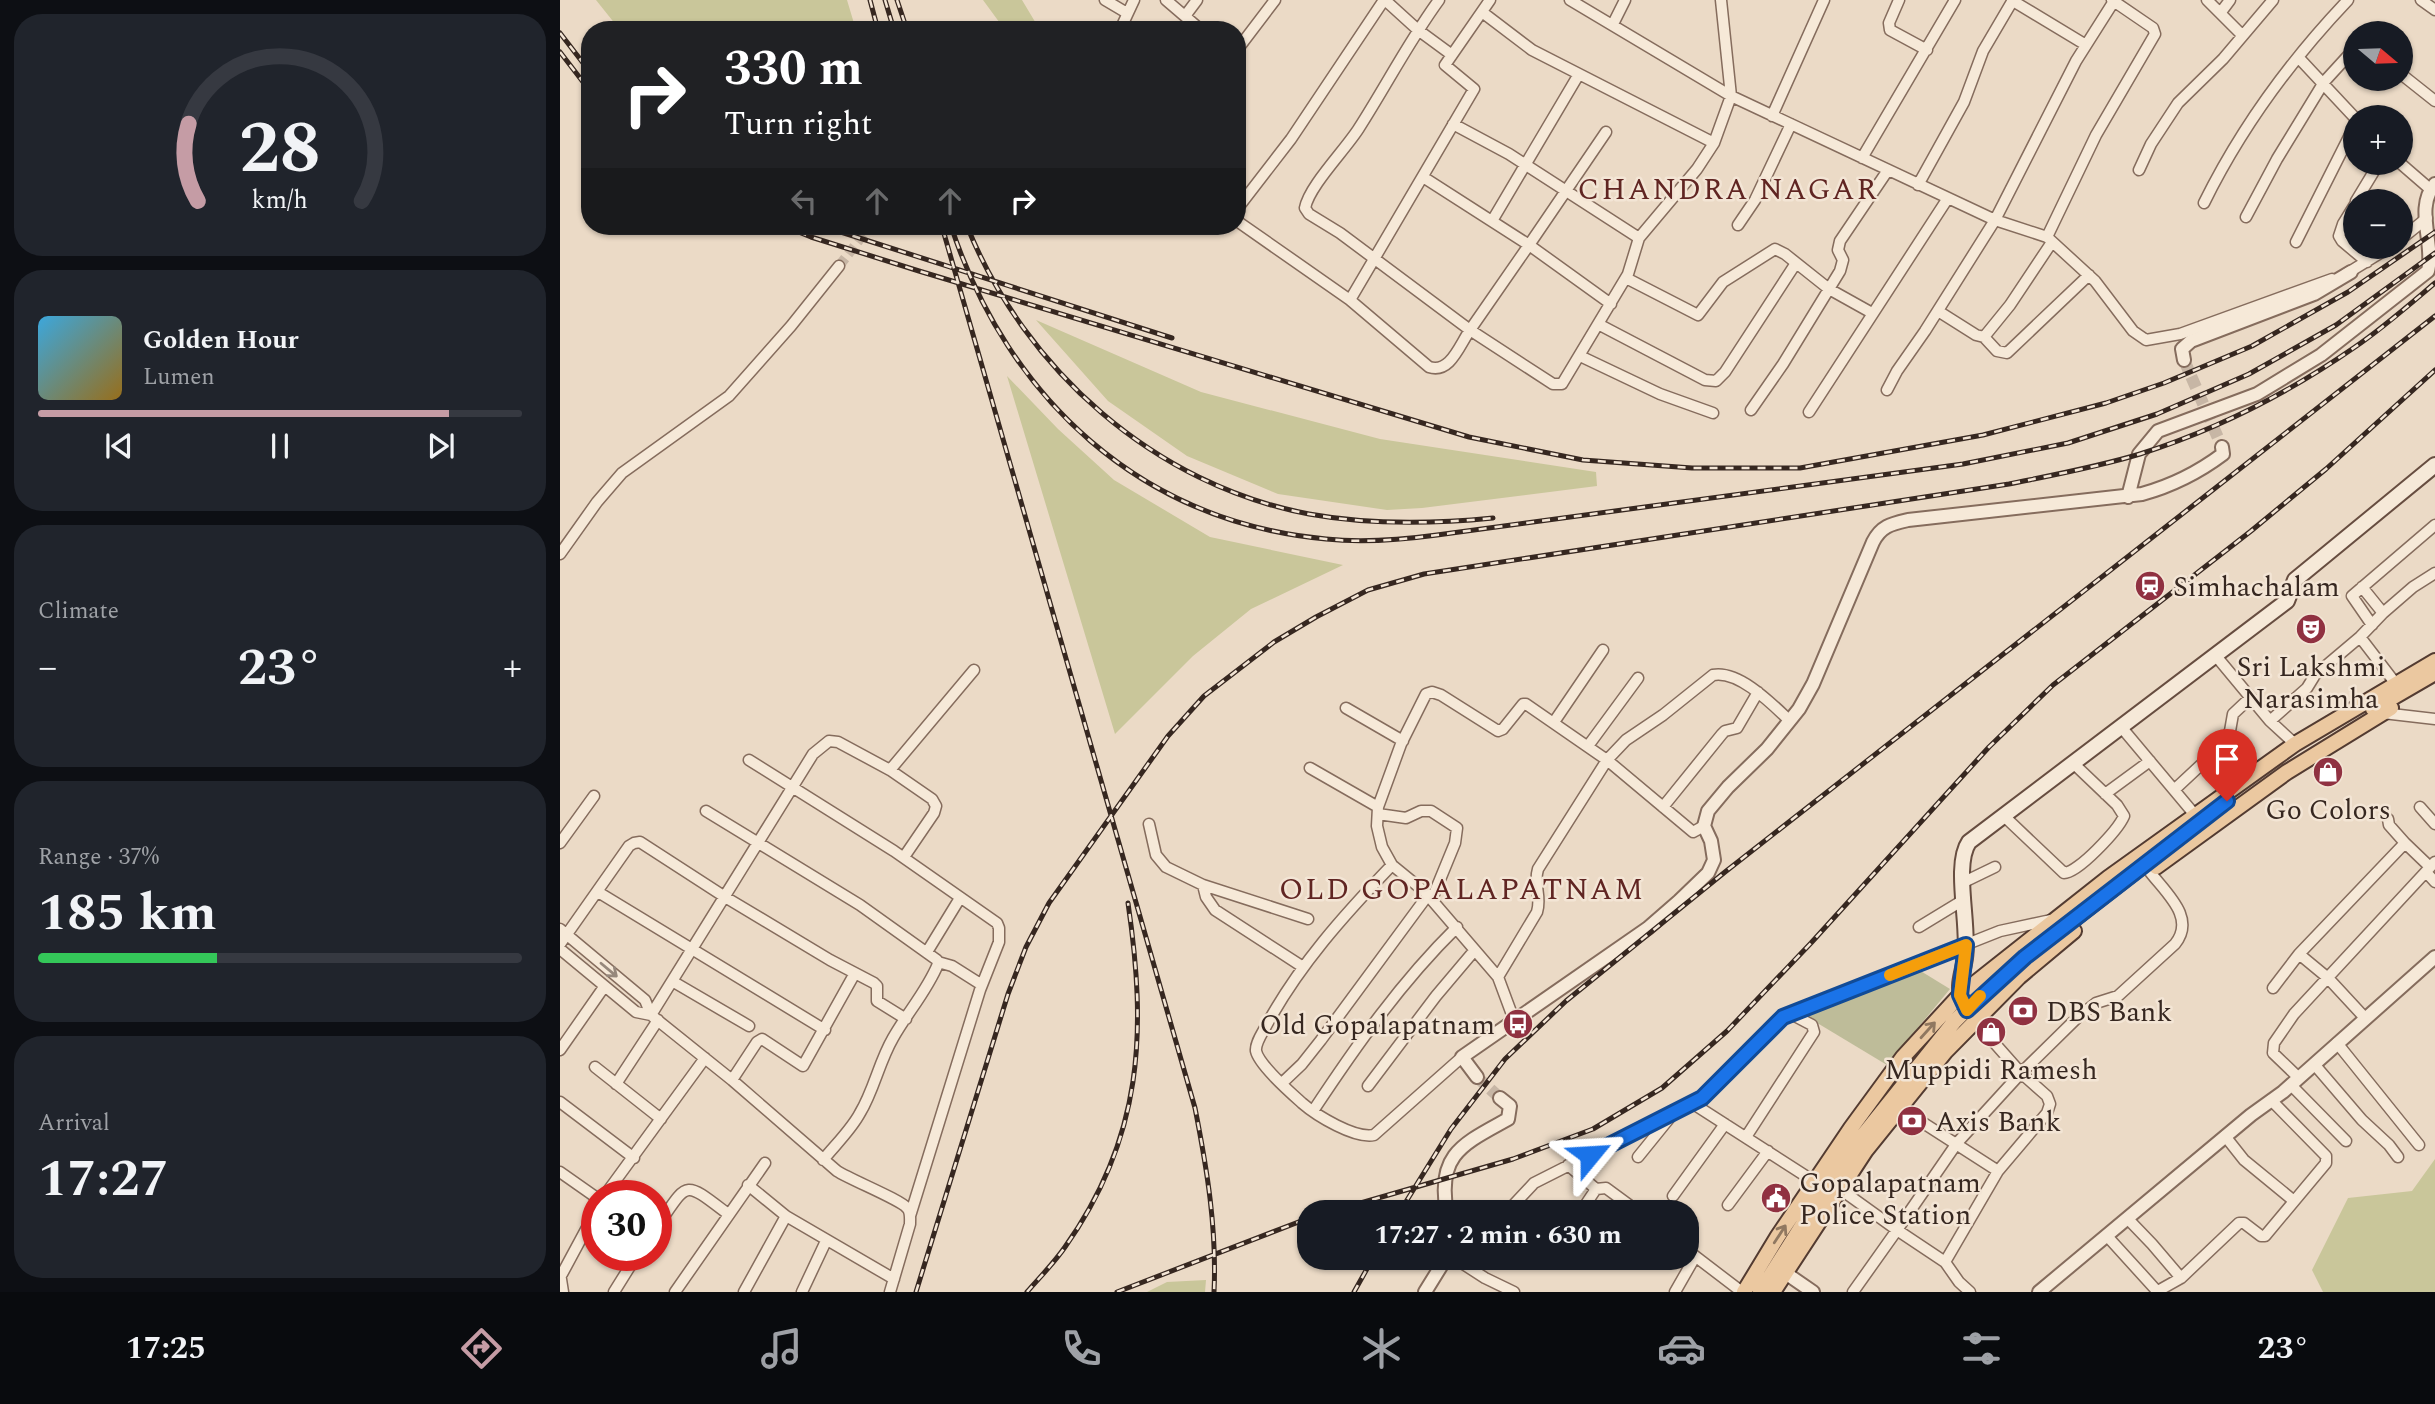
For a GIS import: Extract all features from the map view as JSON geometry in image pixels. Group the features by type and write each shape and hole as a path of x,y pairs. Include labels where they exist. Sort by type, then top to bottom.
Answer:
{"main road":[{"path":"1971,1015 1960,995 1966,945 1962,858 1966,847 2287,601 2294,580 2435,465"},
{"path":"1743,1292 1778,1236 1903,1057 1960,995 2053,920 2295,744 2435,661"},
{"path":"1760,1292 1816,1202 1895,1093 2025,957 2227,801 2323,736 2435,673"},
{"path":"1773,1292 1866,1150 1945,1052 1971,1015 2105,905 2287,772 2435,683"}],"street":[{"path":"1105,0 1127,13"},
{"path":"1123,21 1134,0"},
{"path":"1166,0 1185,21"},
{"path":"1188,21 1197,0"},
{"path":"1246,38 1275,0"},
{"path":"1246,197 1291,139 1384,0 1452,55"},
{"path":"1439,0 1358,131 1305,205 1309,214 1376,259 1470,331 1557,385 1566,379 1626,278 1639,238 1697,169 1714,143 1731,96 1721,0"},
{"path":"1350,300 1474,89 1446,65 1490,0"},
{"path":"1570,0 1731,96 1995,220 2050,240 2089,275 2133,331 2142,338 2151,340 2180,334 2351,272"},
{"path":"1613,24 1625,0"},
{"path":"1772,116 1824,0"},
{"path":"1899,0 1889,23 1890,30 1927,50"},
{"path":"1862,158 1955,0"},
{"path":"2207,0 2242,35"},
{"path":"2221,12 2230,0"},
{"path":"2139,170 2158,133 2178,103 2208,75 2273,0"},
{"path":"2204,203 2235,144 2298,57 2348,0"},
{"path":"2421,0 2435,10"},
{"path":"1918,185 1964,102 1983,51 2013,1 2086,45"},
{"path":"1887,390 1896,371 1938,311 1995,220 2086,45 2113,1 2153,28 2155,34 2096,135 2050,240 1998,321 1984,337"},
{"path":"1482,12 1532,50 1714,143"},
{"path":"2298,57 2343,105"},
{"path":"2246,217 2277,159 2324,82 2343,61"},
{"path":"1492,221 1579,74"},
{"path":"2413,84 2435,101"},
{"path":"1453,124 1509,154 1639,238"},
{"path":"1738,225 1755,200 1791,124"},
{"path":"1246,227 1350,300 1429,367 1438,370 1446,367 1606,132"},
{"path":"2296,242 2343,147"},
{"path":"1751,410 1829,289 1843,263 1838,250 1840,241 1888,170"},
{"path":"2128,497 2140,454 2146,443 2158,432 2257,394 2321,355 2423,277 2431,264 2426,206 2433,187 2413,172"},
{"path":"1423,177 1529,245 1611,304"},
{"path":"1809,412 1948,198"},
{"path":"2413,229 2427,218"},
{"path":"2343,224 2339,236 2343,242"},
{"path":"1626,278 1696,315 1723,282 1775,249 1829,289 1872,313"},
{"path":"2363,259 2367,262"},
{"path":"2184,360 2182,349 2191,341 2314,294 2372,259"},
{"path":"1598,324 1706,380 1716,381 1725,372 1796,264"},
{"path":"560,554 597,502 622,473 729,396 791,326 839,266"},
{"path":"1938,311 1976,335 1984,337 1997,351 2007,353 2089,275"},
{"path":"1580,356 1660,394 1713,413"},
{"path":"1514,1020 1498,977 1430,897 1392,865 1382,847 1377,826 1378,811 1403,741 1426,694 1432,692 1441,695 1498,731 1526,704 1607,760 1693,832 1704,826 1709,811 1728,787 1767,749 1790,721 1813,684 1868,553 1881,529 1889,524 1908,520 2108,496 2128,497 2163,488 2202,468 2223,454 2222,447"},
{"path":"2372,625 2352,596 2435,525"},
{"path":"2270,721 2307,688 2315,675 2360,637 2383,613 2413,587 2435,573"},
{"path":"2362,587 2383,613"},
{"path":"2360,637 2396,684"},
{"path":"1554,722 1604,650"},
{"path":"2216,656 2270,721 2295,744"},
{"path":"890,770 974,670"},
{"path":"1498,977 1537,912 1540,900 1535,883 1538,869 1607,760 1626,740 1663,715 1713,675 1728,675 1758,692 1790,721"},
{"path":"1588,746 1638,678"},
{"path":"1663,807 1722,734 1737,728 1758,692"},
{"path":"2174,790 2219,748 2230,731 2233,714 2250,698"},
{"path":"1346,708 1403,741"},
{"path":"2383,713 2435,719"},
{"path":"2122,728 2195,815"},
{"path":"616,1084 672,981 792,787 813,754 829,741 850,748 890,770 932,799 936,806 934,813 904,857"},
{"path":"748,760 904,857 997,923 999,928 999,942 982,985 910,1216 890,1292"},
{"path":"2105,794 2150,761"},
{"path":"2005,817 2064,873 2078,867 2119,827 2123,819 2121,810 2074,765"},
{"path":"1282,1083 1302,1064 1430,897 1455,843 1457,828 1431,811 1421,811 1406,818 1378,811 1310,768"},
{"path":"560,843 594,796"},
{"path":"2420,807 2435,824"},
{"path":"706,811 860,905 938,962 952,966 982,985"},
{"path":"2388,819 2389,825 2430,867 2435,882"},
{"path":"1149,824 1159,862 1203,885 1308,919"},
{"path":"1392,865 1351,908 1303,967 1283,995 1257,1046 1259,1056 1282,1083 1313,1111 1365,1137 1374,1135 1462,1057 1648,928 1708,873 1714,860 1711,841 1704,826"},
{"path":"905,1019 877,1001 877,986 725,897 640,842 629,846 598,891 564,932 560,946 604,987 636,1012 654,1017 705,1058 823,1160 852,1181 904,1205 910,1216"},
{"path":"2273,988 2299,954 2405,843"},
{"path":"1964,882 1995,867"},
{"path":"2346,1141 2295,1081 2277,1058 2273,1048 2294,1014 2430,867"},
{"path":"1853,1292 1957,1143 2021,1073 2077,1018 2096,1003 2118,996 2183,935 2181,915 2150,872"},
{"path":"1203,885 1206,897 1215,910 1303,967"},
{"path":"598,891 825,1030"},
{"path":"927,952 960,898"},
{"path":"1919,927 1965,899"},
{"path":"1518,1200 1534,1183 1702,1098 1783,1017 2000,931 2053,920"},
{"path":"1313,1111 1401,988 1457,927"},
{"path":"564,932 645,1000 654,1017"},
{"path":"1368,1086 1474,951"},
{"path":"2299,954 2328,978 2365,1018"},
{"path":"2039,1292 2295,1081 2435,957"},
{"path":"823,1160 859,1116 881,1062 930,981 938,962"},
{"path":"732,1080 757,1042 762,1039 803,1066 855,973"},
{"path":"672,981 749,1026"},
{"path":"560,1050 604,987"},
{"path":"1746,1137 1814,1032 1812,1026 1791,1014"},
{"path":"1945,1262 1998,1171 2047,1113 2050,1104 2047,1096 2021,1073 1971,1015"},
{"path":"2337,1043 2419,1145"},
{"path":"1462,1057 1477,1077"},
{"path":"617,1180 705,1058"},
{"path":"2314,1064 2398,1157"},
{"path":"595,1067 661,1119"},
{"path":"1445,1200 1444,1175 1458,1150 1508,1119 1510,1106 1500,1098"},
{"path":"2107,1236 2156,1291 2180,1278 2239,1223 2244,1223 2261,1236 2265,1236 2326,1163 2327,1158 2271,1100"},
{"path":"560,1102 634,1158"},
{"path":"1692,1103 1815,1182"},
{"path":"1900,1108 1998,1171"},
{"path":"1638,1157 1675,1112"},
{"path":"1674,1196 1725,1124"},
{"path":"2225,1136 2244,1160 2294,1201"},
{"path":"1728,1205 1768,1151"},
{"path":"675,1292 765,1163"},
{"path":"1568,1166 1596,1189 1606,1188 1622,1200"},
{"path":"560,1172 581,1187"},
{"path":"748,1185 786,1216 894,1279"},
{"path":"672,1206 688,1188 696,1190 728,1214"},
{"path":"1589,1200 1596,1189"},
{"path":"1840,1189 1945,1262 1970,1292"},
{"path":"744,1292 786,1216"},
{"path":"2127,1218 2180,1278"},
{"path":"563,1292 561,1274 581,1238"},
{"path":"802,1292 826,1241"},
{"path":"1699,1259 1743,1292"},
{"path":"1426,1292 1439,1270"},
{"path":"1473,1270 1512,1292"},
{"path":"1675,1292 1684,1270"},
{"path":"614,1292 627,1271"},
{"path":"1784,1272 1813,1292"}],"shaded area":[{"path":"596,0 847,0 853,21 613,21"},
{"path":"983,0 1022,0 1035,21 998,21"},
{"path":"1036,320 1201,392 1380,439 1596,472 1597,486 1387,510 1278,494 1187,456 1108,401"},
{"path":"1007,376 1058,429 1114,480 1210,537 1343,565 1251,609 1193,656 1115,734"},
{"path":"1919,970 1950,989 1887,1065 1804,1015"},
{"path":"2435,1159 2435,1292 2323,1292 2312,1270 2348,1198 2412,1191"},
{"path":"1206,1280 1205,1292 1147,1292 1167,1282"}],"tunnel":[{"path":"839,266 863,235"},
{"path":"2184,360 2222,447"},
{"path":"1477,1077 1500,1098"}],"railway":[{"path":"870,0 876,21"},
{"path":"885,0 891,21"},
{"path":"897,0 904,21"},
{"path":"560,33 581,60"},
{"path":"560,52 581,79"},
{"path":"806,235 1469,437 1583,460 1692,468 1800,468 1983,435 2106,403 2164,383 2252,346 2348,292 2435,232"},
{"path":"850,235 1172,338"},
{"path":"944,235 1195,1108 1210,1199 1214,1292"},
{"path":"955,235 976,288 1008,346 1046,397 1090,441 1141,478 1197,507 1259,528 1354,541 1423,537 1963,464 2068,443 2157,414 2249,374 2336,325 2435,253"},
{"path":"971,235 992,279 1023,328 1060,373 1102,413 1148,448 1199,477 1252,499 1332,518 1401,522 1493,518"},
{"path":"916,1292 1008,994 1026,947 1049,903 1168,736 1204,696 1274,642 1368,590 1424,574 2009,484 2140,454 2224,421 2305,379 2365,340 2435,283"},
{"path":"1407,1200 1451,1129 1505,1059 1566,1001 1725,872 2435,316"},
{"path":"1371,1200 1513,1159 1593,1129 1662,1088 1727,1031 1989,747 2053,685 2251,531 2326,469 2435,370"},
{"path":"1027,1292 1061,1253 1091,1206 1110,1165 1124,1124 1133,1082 1137,1040 1134,950 1128,903"},
{"path":"1117,1292 1297,1223"},
{"path":"1354,1292 1366,1270"}],"slow traffic":[{"path":"1890,975 1966,945 1960,995 1967,1010 1980,996"}],"place":[{"name":"Simhachalam","path":"2150,586"},
{"name":"Sri Lakshmi Narasimha","path":"2311,629"},
{"name":"Go Colors","path":"2328,772"},
{"name":"DBS Bank","path":"2023,1011"},
{"name":"Old Gopalapatnam","path":"1518,1024"},
{"name":"Muppidi Ramesh","path":"1991,1032"},
{"name":"Axis Bank","path":"1912,1121"},
{"name":"Gopalapatnam Police Station","path":"1776,1198"}],"district":[{"name":"CHANDRA NAGAR","path":"1728,189"},
{"name":"OLD GOPALAPATNAM","path":"1462,889"}],"route":[{"path":"1590,1155 1702,1098 1783,1017 1966,945 1960,995 1967,1010 2025,957 2227,801"}]}
